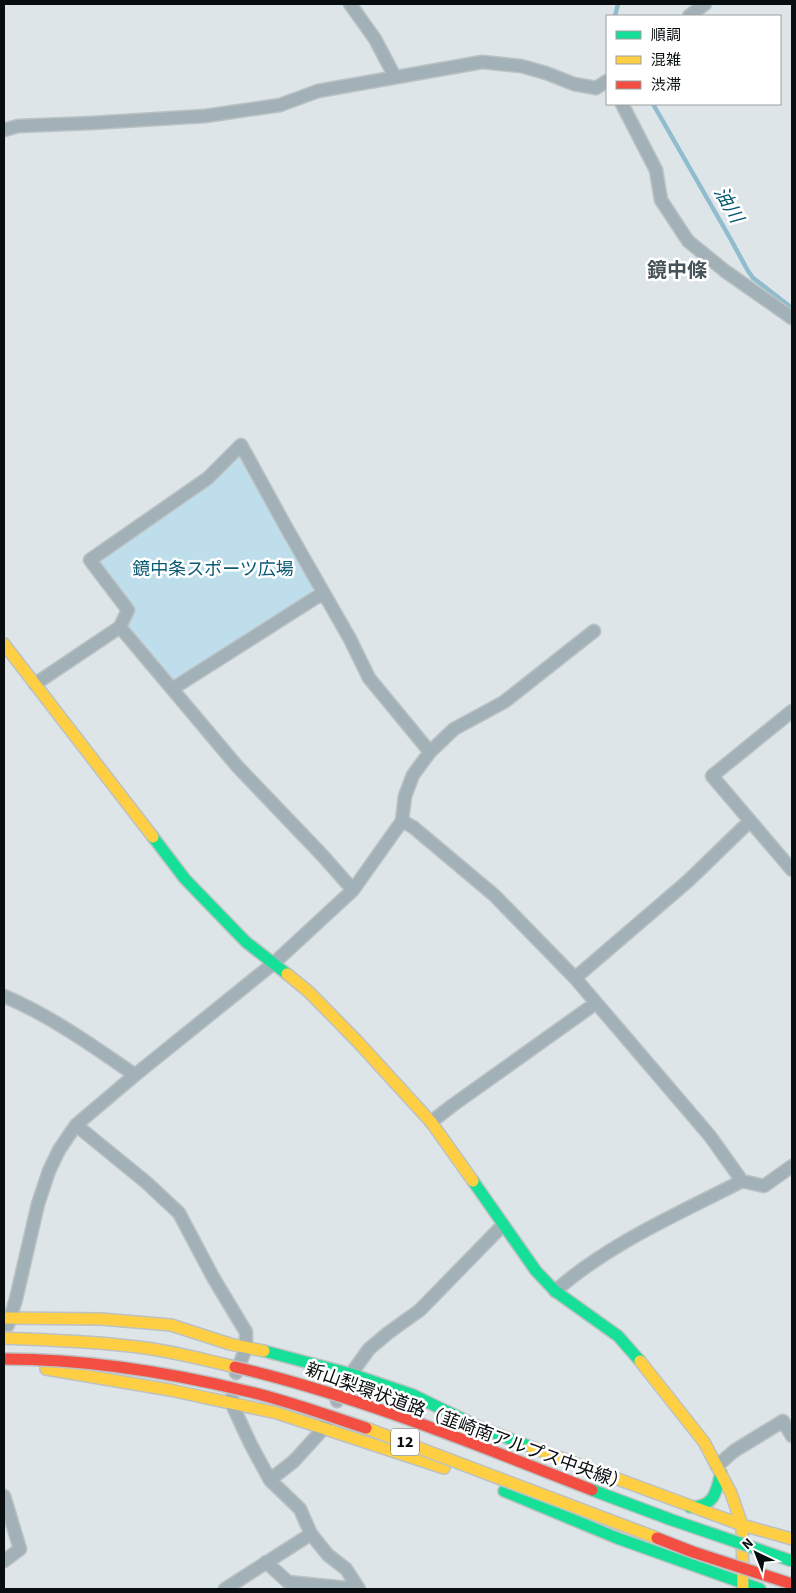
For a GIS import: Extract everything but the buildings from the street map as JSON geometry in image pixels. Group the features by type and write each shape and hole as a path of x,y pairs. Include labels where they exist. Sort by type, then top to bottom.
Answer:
{"main road":[{"path":"4,644 185,879 246,942 309,992 357,1041 431,1122 536,1271 555,1291 618,1336 652,1375 704,1442 731,1493 742,1525 743,1587"},
{"path":"7,1318 101,1318 171,1325 246,1348 351,1374 413,1395 479,1427 690,1507 792,1540"},
{"name":"新山梨環状道路（韮崎南アルプス中央線）","path":"4,1339 107,1344 179,1354 304,1385 380,1410 701,1532 792,1561"},
{"name":"新山梨環状道路（韮崎南アルプス中央線）","path":"4,1358 101,1364 174,1375 306,1408 437,1454 693,1552 792,1584"},
{"path":"4,1370 46,1369 170,1390 277,1413 460,1473 617,1538 743,1587 760,1589"},
{"path":"690,1507 703,1506 710,1501 716,1492 719,1469"}],"street":[{"path":"350,4 375,39 395,77"},
{"path":"690,15 704,4"},
{"path":"4,130 18,126 205,116 280,105 318,91 482,62 522,66 574,84 596,88 606,83"},
{"path":"623,105 656,170 661,200 688,241 725,271 792,318"},
{"path":"35,684 120,627 128,610 90,560 208,478 241,446 350,639 369,678 430,752"},
{"path":"172,689 323,592"},
{"path":"120,627 237,766 353,890"},
{"path":"4,1339 10,1299 49,1171 59,1150 76,1125 135,1074 274,963 353,890 402,821 405,796 412,775 430,752 454,729 504,702 594,631"},
{"path":"792,711 712,776 792,870"},
{"path":"402,821 413,827 494,895 574,978 710,1136 742,1181"},
{"path":"574,978 688,881 750,821"},
{"path":"4,996 28,1006 77,1035 135,1074"},
{"path":"431,1122 596,1003"},
{"path":"76,1125 147,1183 179,1213 214,1279 246,1332 246,1348 233,1381 231,1402 270,1480 300,1509 312,1534 328,1555 346,1569 358,1589"},
{"path":"555,1291 572,1276 615,1247 742,1181 764,1186 792,1166"},
{"path":"270,1480 294,1461 324,1428 351,1374 369,1349 420,1310 503,1225"},
{"path":"719,1469 734,1451 783,1421 792,1436"},
{"path":"4,1496 20,1549 4,1561"},
{"path":"225,1589 312,1534"},
{"path":"266,1562 288,1582 358,1589"}],"green space":[{"name":"鏡中条スポーツ広場","path":"245,453 323,593 172,689 120,627 128,610 90,560"}],"waterway":[{"name":"油川","path":"615,15 618,4"},
{"name":"油川","path":"654,105 748,271 753,278 792,308"}],"traffic: fast":[{"path":"153,837 185,879 246,942 287,974"},
{"path":"473,1181 536,1271 555,1291 618,1336 640,1361"},
{"path":"264,1351 351,1374 413,1395 479,1427 531,1447"},
{"path":"690,1507 704,1504 713,1498 721,1473"},
{"path":"592,1490 672,1520 792,1561"},
{"path":"504,1491 617,1538 760,1589"}],"traffic: slow":[{"path":"4,644 153,837"},
{"path":"287,974 309,992 357,1041 431,1122 473,1181"},
{"path":"4,1318 101,1319 171,1325 230,1344 264,1351"},
{"path":"4,1338 88,1342 138,1347 175,1353 235,1367"},
{"path":"640,1361 704,1442 731,1493 742,1525 743,1589"},
{"path":"46,1369 170,1390 277,1413 444,1468"},
{"path":"366,1428 657,1538"},
{"path":"531,1447 742,1525 792,1539"}],"traffic: jam":[{"path":"4,1359 95,1364 186,1378 276,1399 366,1428"},
{"path":"235,1367 326,1392 416,1422 592,1490"},
{"path":"657,1538 693,1552 792,1584"}],"district":[{"name":"鏡中條","path":"677,271"}]}
